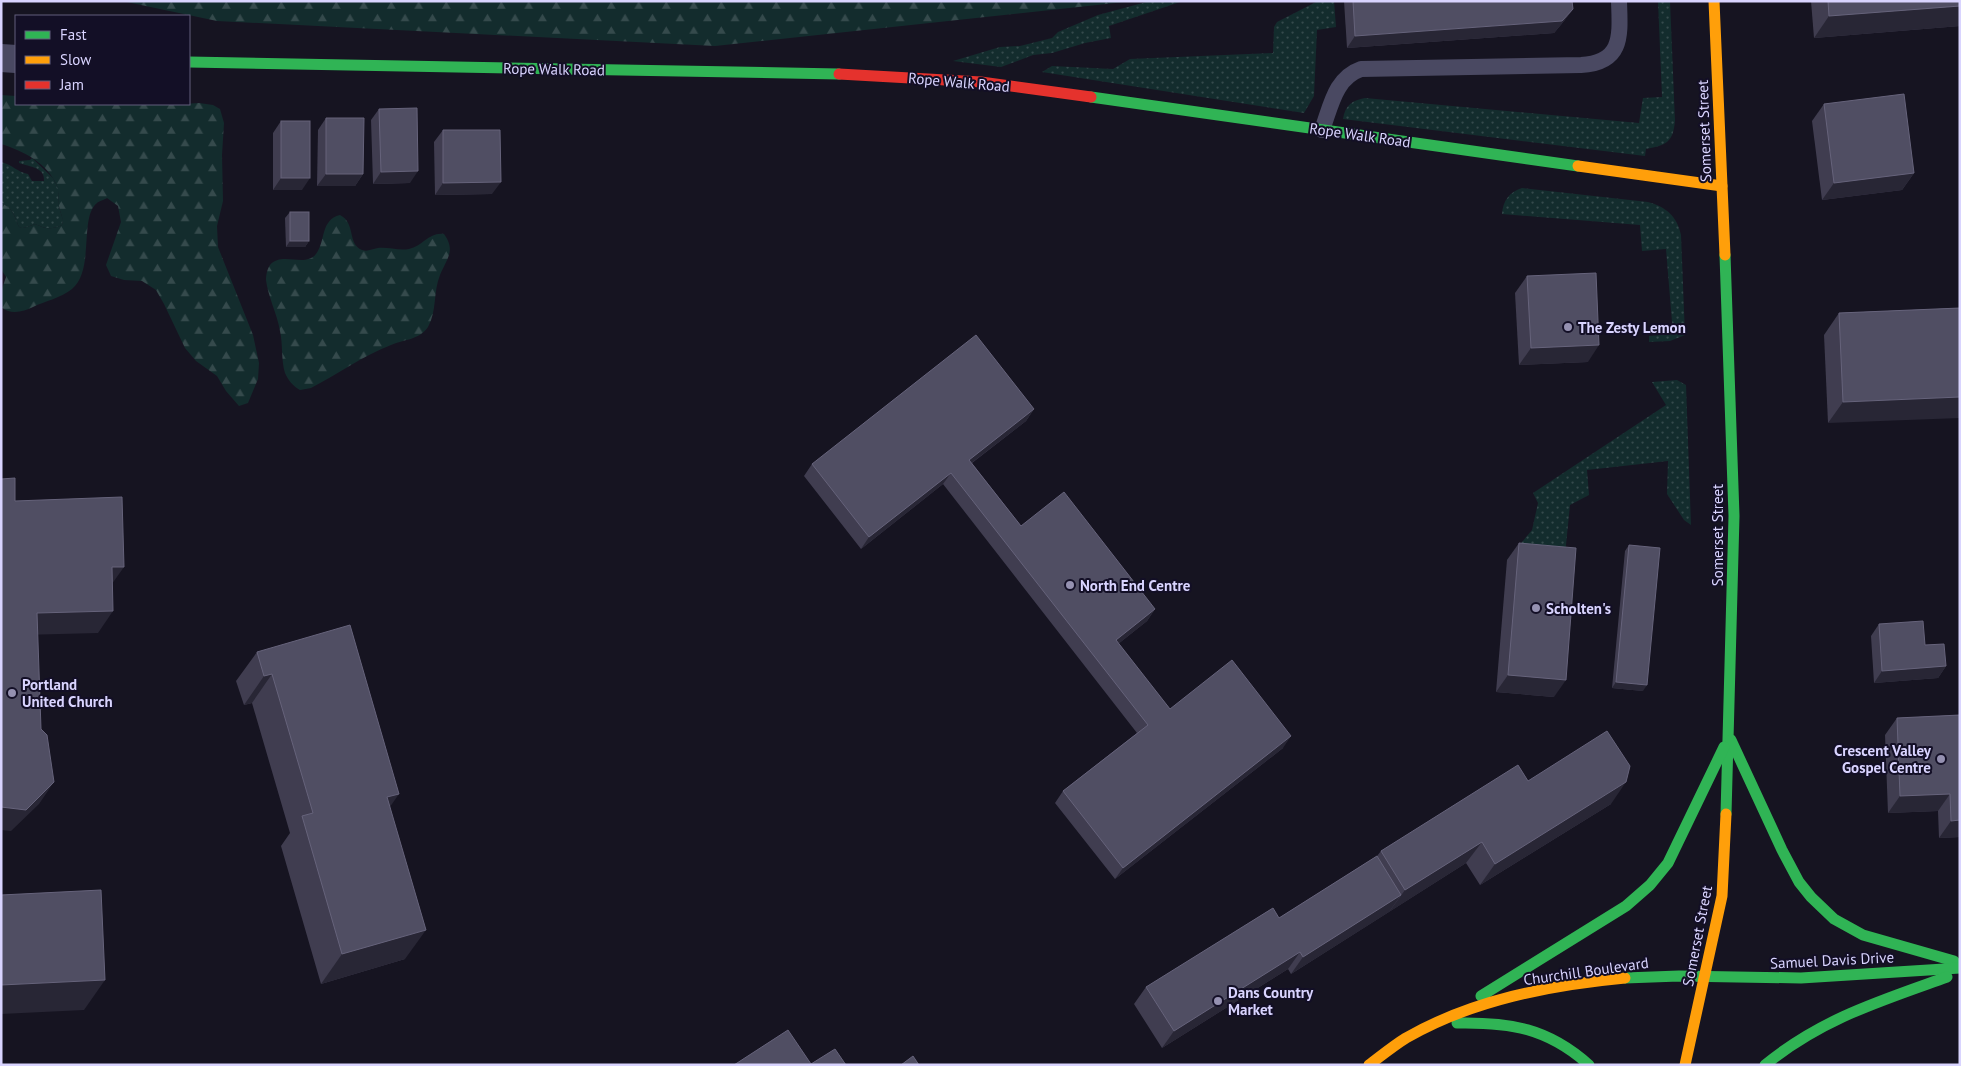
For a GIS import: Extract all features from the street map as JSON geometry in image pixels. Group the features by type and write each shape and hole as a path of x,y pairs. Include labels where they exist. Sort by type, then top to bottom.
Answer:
{"street":[{"name":"Somerset Street","path":"1685,1065 1722,896 1729,736 1734,516 1730,355 1714,1"},
{"path":"1,58 15,59"},
{"name":"Rope Walk Road","path":"190,62 876,75 1003,85 1722,186"},
{"path":"1729,736 1782,850 1799,882 1811,897 1834,919 1863,935 1960,963"},
{"path":"1435,1023 1600,923 1626,906 1650,886 1668,862 1729,736"},
{"name":"Samuel Davis Drive","path":"1705,976 1778,979 1960,968"},
{"path":"1765,1065 1805,1033 1838,1018 1960,973"},
{"name":"Churchill Boulevard","path":"1369,1065 1405,1038 1435,1023 1517,995 1561,986 1656,976 1705,976"},
{"path":"1435,1023 1487,1021 1522,1026 1555,1038 1574,1050 1589,1065"}],"lane":[{"path":"1322,130 1335,92 1346,76 1362,69 1586,65 1600,62 1615,50 1618,42 1620,28 1619,1"}],"green space":[{"path":"122,1 1134,1 715,46 217,21"},
{"path":"1150,1 1183,1 1109,26 1111,38 1085,43 1052,53 1033,55 1001,67 953,61 1000,47 1020,46 1052,38 1058,32 1098,15"},
{"path":"1318,1 1334,1 1336,27 1317,30 1314,96 1304,113 1042,72 1052,66 1113,69 1130,59 1273,53 1274,27 1277,22"},
{"path":"1658,1 1670,1 1675,121 1673,134 1668,141 1659,146 1646,149 1645,156 1343,119 1350,104 1365,98 1639,123 1643,98 1662,97"},
{"path":"1,95 15,96 15,105 190,105 199,103 213,105 220,109 224,123 222,155 223,201 217,226 218,247 253,335 259,363 258,379 248,403 239,406 226,391 217,376 196,361 185,348 156,290 142,281 124,280 111,276 106,265 121,222 118,206 107,198 98,202 92,210 87,231 83,270 79,280 72,289 29,309 12,312 1,307 1,292 6,277 1,269 1,202 12,212 21,228 35,224 45,228 55,228 62,225 63,220 59,206 57,186 48,171 26,154 1,144"},
{"path":"32,158 53,178 58,188 59,207 63,220 62,225 55,228 42,227 35,224 21,228 12,212 1,202 1,162 28,174 32,181 44,181 44,176 39,170 19,163 19,161"},
{"path":"1522,188 1648,202 1670,213 1677,223 1681,235 1685,335 1670,341 1649,342 1649,336 1673,334 1666,249 1642,251 1640,225 1502,214 1508,198"},
{"path":"340,215 348,223 354,243 362,250 368,251 378,248 409,249 434,235 444,234 448,240 449,255 436,288 431,321 424,331 416,337 370,354 311,388 300,390 291,383 285,373 281,336 267,286 267,272 270,265 281,259 306,260 311,258 319,249 329,221"},
{"path":"1677,380 1686,385 1691,525 1684,520 1667,494 1668,461 1587,470 1589,495 1570,505 1564,565 1507,560 1532,530 1538,503 1533,493 1666,405 1652,382"}],"building":[{"path":"1353,1 1572,1 1573,9 1562,21 1355,36"},
{"path":"1828,1 1960,1 1960,6 1829,16"},
{"path":"1904,94 1914,173 1834,183 1824,104"},
{"path":"417,108 418,171 381,172 379,109"},
{"path":"326,118 364,118 363,174 326,174"},
{"path":"281,121 310,121 310,178 281,178"},
{"path":"443,130 500,130 501,182 443,183"},
{"path":"290,212 309,212 309,241 290,241"},
{"path":"1596,273 1599,345 1531,348 1527,276"},
{"path":"1960,308 1960,397 1843,402 1839,313"},
{"name":"North End Centre","path":"976,335 1034,409 969,460 1021,526 1064,492 1155,609 1116,640 1170,709 1232,660 1291,736 1123,868 1063,791 1148,725 951,473 869,537 812,464"},
{"name":"Portland United Church","path":"15,478 15,501 122,497 124,567 112,567 113,611 37,613 41,729 47,735 54,782 26,810 1,807 1,479"},
{"path":"1519,543 1576,548 1566,680 1508,675"},
{"path":"1629,545 1660,548 1647,685 1616,682"},
{"path":"1923,621 1925,645 1944,644 1946,666 1882,671 1879,624"},
{"path":"350,625 399,794 387,797 426,930 342,954 302,816 313,813 272,674 264,676 257,652"},
{"path":"1960,715 1960,820 1951,821 1950,794 1900,796 1897,718"},
{"path":"1607,731 1630,766 1626,782 1495,864 1482,842 1405,890 1381,851 1518,765 1528,781"},
{"path":"1377,856 1401,895 1303,957 1300,952 1174,1031 1146,987 1273,908 1279,918"},
{"path":"101,890 105,980 1,985 1,895"},
{"path":"788,1030 811,1064 835,1049 846,1065 734,1065"},
{"path":"913,1056 919,1065 901,1065"}],"traffic: fast":[{"path":"190,62 839,74"},
{"path":"1091,97 1578,166"},
{"path":"1725,255 1734,516 1726,814"},
{"path":"1731,740 1782,850 1799,882 1811,897 1834,919 1863,935 1954,961"},
{"path":"1481,996 1626,906 1650,885 1668,863 1724,747"},
{"path":"1625,978 1679,976 1801,978 1960,968"},
{"path":"1765,1065 1786,1049 1830,1023 1875,1003 1947,977"},
{"path":"1457,1023 1494,1024 1528,1030 1559,1043 1589,1065"}],"traffic: slow":[{"path":"1714,1 1725,255"},
{"path":"1578,166 1722,186"},
{"path":"1685,1065 1722,896 1726,814"},
{"path":"1369,1065 1406,1038 1431,1025 1485,1004 1540,990 1625,978"}],"traffic: jam":[{"path":"839,74 981,82 1091,97"}],"place":[{"name":"The Zesty Lemon","path":"1568,327"},
{"name":"North End Centre","path":"1070,585"},
{"name":"Scholten's","path":"1536,608"},
{"name":"Portland United Church","path":"12,693"},
{"name":"Crescent Valley Gospel Centre","path":"1941,759"},
{"name":"Dans Country Market","path":"1218,1001"}]}
